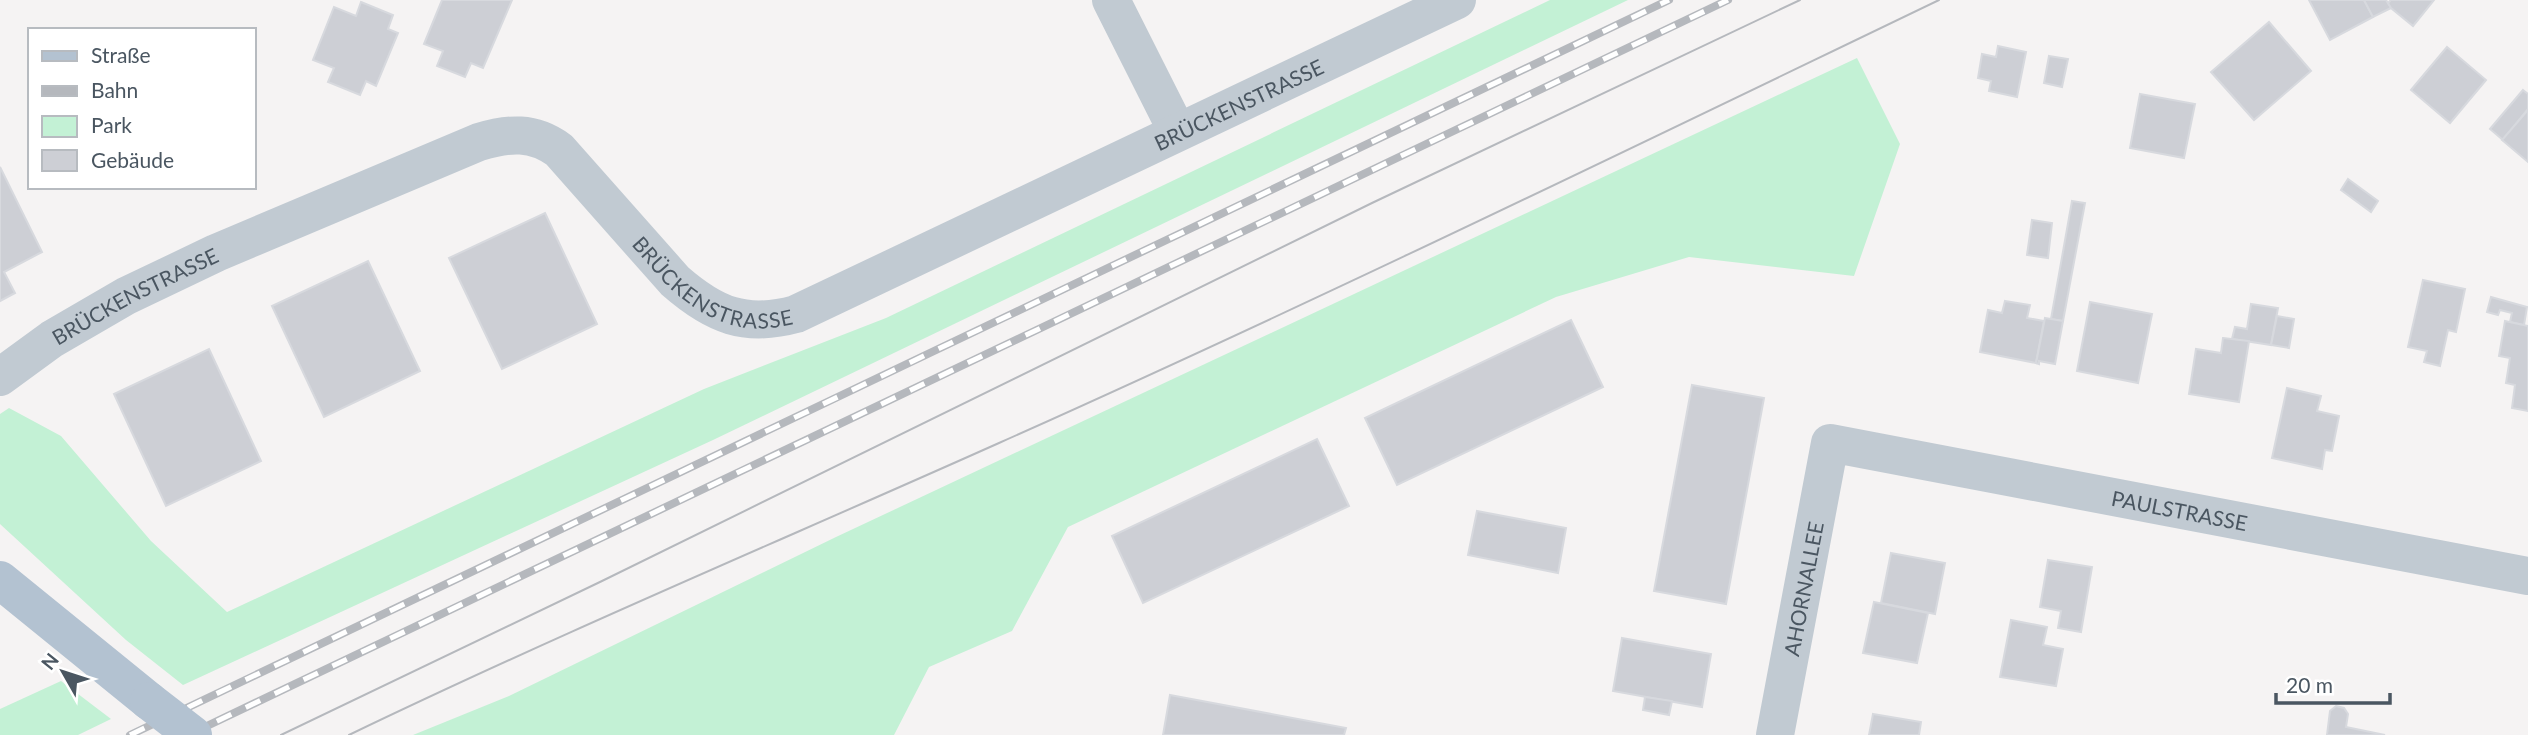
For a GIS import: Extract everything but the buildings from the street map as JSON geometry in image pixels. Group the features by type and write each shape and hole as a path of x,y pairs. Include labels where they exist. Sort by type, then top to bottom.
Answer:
{"main road":[{"path":"0,580 193,735"}],"street":[{"path":"1111,0 1177,131"},
{"name":"BRÜCKENSTRASSE","path":"0,377 52,339 125,296 216,253 479,142 502,135 521,134 535,137 559,150 675,281 695,299 719,313 744,320 772,321 796,314 1457,0"},
{"name":"PAULSTRASSE","path":"1830,443 2528,576"},
{"name":"AHORNALLEE","path":"1775,735 1830,443"}],"green space":[{"path":"1550,0 1628,0 713,440 183,685 126,640 0,524 0,414 9,408 61,436 151,541 227,612 704,389 886,318"},
{"path":"1857,58 1900,144 1854,276 1689,257 1556,297 1068,527 1012,631 929,667 894,735 413,735 509,696 836,537"},
{"path":"61,681 111,719 78,735 0,735 0,709"}],"tram line":[{"path":"281,735 602,581 1372,203 1800,0"},
{"path":"349,735 591,623 999,443 1235,335 1939,0"}],"railway":[{"path":"130,735 1669,0"},
{"path":"188,735 1728,0"}]}
